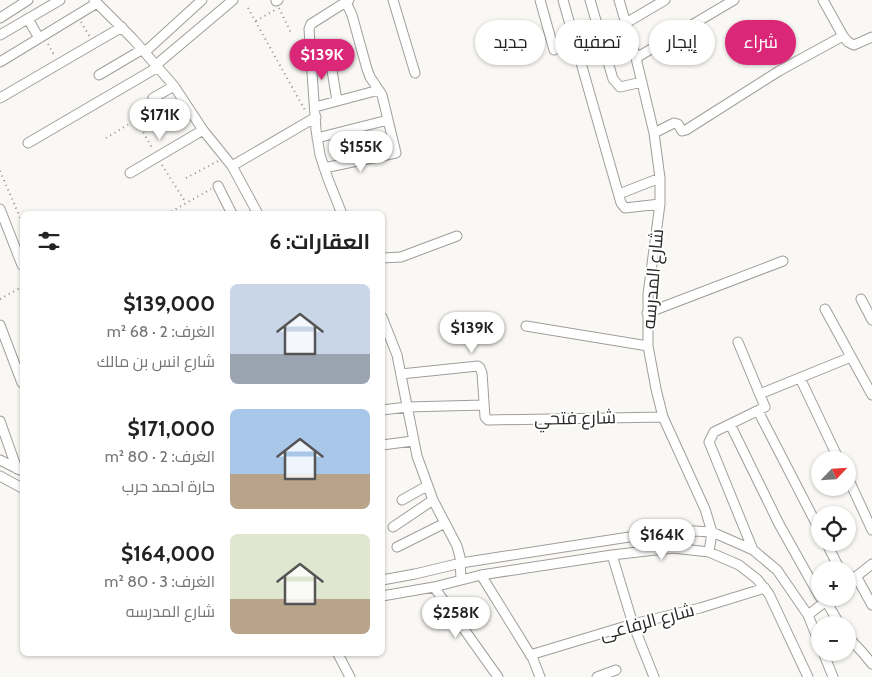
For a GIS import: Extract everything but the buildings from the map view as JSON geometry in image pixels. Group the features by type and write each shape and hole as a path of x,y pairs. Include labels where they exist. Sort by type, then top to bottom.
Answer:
{"street":[{"path":"0,18 28,0"},
{"path":"0,35 60,0"},
{"path":"98,75 144,50 202,0"},
{"path":"28,143 157,66 233,0"},
{"path":"324,168 394,155 396,151 384,99 370,78 347,0 309,26 315,107 313,119 324,168 341,211"},
{"path":"393,0 415,73"},
{"path":"540,0 554,50"},
{"path":"563,0 622,203 625,208 660,204"},
{"path":"590,0 616,84 620,87 642,82"},
{"name":"شارع المدرسه","path":"619,0 625,20"},
{"path":"631,20 665,0"},
{"path":"639,56 734,0"},
{"path":"824,0 848,42 854,45 872,37"},
{"path":"0,62 96,2 144,50 174,86 203,130 232,166 256,211"},
{"path":"28,18 41,37"},
{"path":"0,98 122,27"},
{"path":"654,133 674,123 678,124 682,131 686,130 779,71 843,36"},
{"path":"330,58 337,102"},
{"name":"شارع المدرسه","path":"638,65 654,133 660,178 660,204 647,313 648,346 663,417 705,509 712,532 709,552"},
{"path":"136,120 156,108 153,98 174,86"},
{"path":"315,107 379,90"},
{"path":"232,166 313,119"},
{"path":"317,138 388,120"},
{"path":"130,173 203,130"},
{"path":"619,194 660,178"},
{"path":"218,186 230,211"},
{"path":"0,209 20,261"},
{"path":"385,258 400,257 457,236"},
{"path":"647,313 783,261"},
{"path":"861,299 872,320"},
{"path":"825,309 872,395"},
{"path":"0,325 20,378"},
{"path":"526,326 648,346"},
{"path":"387,340 401,374 413,441 427,486 457,546 462,580"},
{"path":"738,342 760,394 762,409 811,512"},
{"path":"760,394 851,357"},
{"path":"385,410 407,407 484,405 482,373 478,366 401,374"},
{"path":"800,378 835,451"},
{"name":"شارع فتحي","path":"484,405 485,418 488,420 663,417"},
{"path":"753,550 709,442 714,432 762,409"},
{"path":"0,421 20,470"},
{"path":"730,424 779,524 811,577"},
{"path":"385,445 413,441"},
{"path":"0,460 20,470"},
{"path":"0,476 20,487"},
{"path":"402,500 427,486"},
{"path":"856,495 872,530"},
{"path":"394,527 433,500"},
{"path":"397,547 444,523"},
{"path":"385,580 461,563 655,533 694,530 712,532 753,550 777,570 808,615 811,622"},
{"path":"385,595 434,587 481,575 612,555 673,548 709,552 739,565 765,588 808,677"},
{"path":"612,555 633,624 654,677"},
{"path":"872,564 856,576 872,605"},
{"path":"481,575 530,655 540,677"},
{"path":"434,587 498,677"},
{"name":"شارع الرفاعى","path":"530,655 633,624 700,608 765,588"},
{"path":"808,615 817,606"},
{"path":"856,646 872,664"},
{"path":"339,656 350,677"},
{"path":"827,661 833,677"},
{"path":"597,677 616,670"}],"path":[{"path":"256,21 279,7 291,33"},
{"path":"248,8 313,119"},
{"path":"77,15 93,44"},
{"path":"41,37 59,64"},
{"path":"106,138 136,120"},
{"path":"186,178 225,157"},
{"path":"0,171 20,217"},
{"path":"172,211 218,186"},
{"path":"0,299 20,288"}]}
